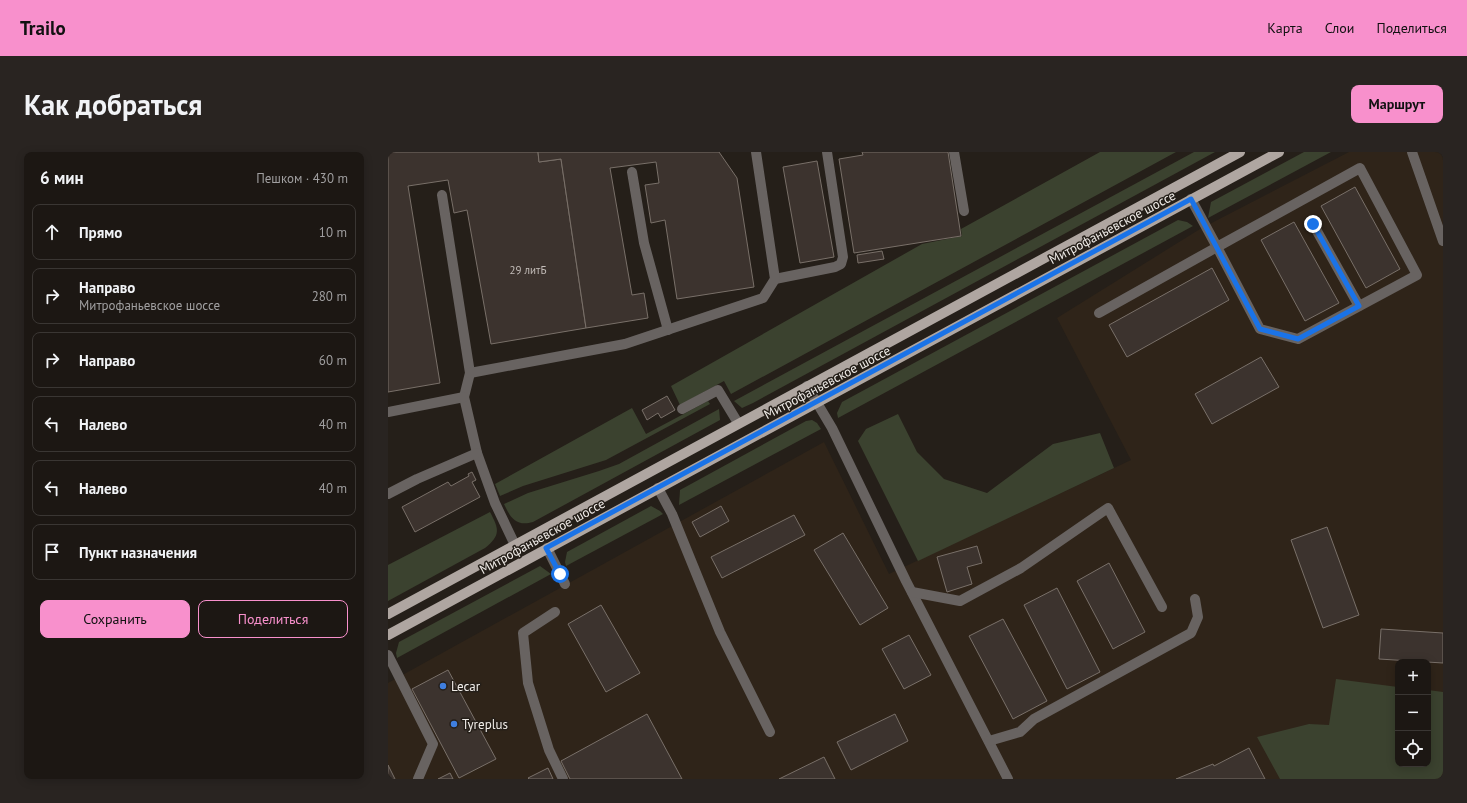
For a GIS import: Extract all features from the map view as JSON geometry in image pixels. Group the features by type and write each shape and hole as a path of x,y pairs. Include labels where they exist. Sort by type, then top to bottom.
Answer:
{"main road":[{"name":"Митрофаньевское шоссе","path":"388,614 1240,152"},
{"name":"Митрофаньевское шоссе","path":"388,635 1279,152"}],"street":[{"path":"470,373 625,344 763,298 776,279 756,152"},
{"path":"776,279 835,267 841,264 844,257 827,152"},
{"path":"954,152 964,211"},
{"path":"1412,152 1443,241"},
{"path":"1099,313 1217,248 1360,168 1417,275 1298,339 1260,329 1217,248 1191,199"},
{"path":"632,172 644,243 668,330"},
{"path":"442,195 470,373 464,397 477,452 495,503 516,545"},
{"path":"1313,224 1359,306"},
{"path":"808,386 832,428 912,592 1008,779"},
{"path":"682,409 718,390 738,423"},
{"path":"388,412 464,397"},
{"path":"388,494 477,452"},
{"path":"658,488 676,522 720,632 770,732"},
{"path":"912,592 960,601 1021,568 1108,508 1162,607"},
{"path":"546,548 565,584"},
{"path":"989,741 1020,732 1034,720 1191,633 1198,617 1194,599"},
{"path":"554,612 523,633 528,683 549,750 563,779"},
{"path":"388,655 433,744 418,779"}],"shaded area":[{"path":"1349,152 1443,152 1443,779 388,779 388,683 824,442 889,574 1131,460 1057,318 1200,229"}],"green space":[{"path":"1100,152 1176,152 731,394 724,381 680,405 671,386 922,244 962,236 961,229"},
{"path":"1194,152 1215,152 753,403 742,408 734,401"},
{"path":"1304,152 1331,152 1208,218 1211,202"},
{"path":"1178,220 1187,222 1193,226 838,418 837,413 842,402"},
{"path":"708,401 710,404 606,460 523,486 500,496 495,484 632,408 646,434"},
{"path":"719,409 720,420 533,522 522,523 514,520 504,504 528,493 619,464"},
{"path":"898,414 917,452 944,479 987,493 1053,444 1100,433 1114,468 918,561 858,441 866,429"},
{"path":"812,420 817,423 821,429 679,505 680,490 806,421"},
{"path":"651,506 663,514 566,566 565,562 567,552"},
{"path":"490,512 497,527 497,532 494,539 485,548 388,601 388,565"},
{"path":"540,566 551,574 397,658 396,653 399,642"},
{"path":"1336,679 1395,687 1395,767 1431,767 1431,690 1443,692 1443,779 1280,779 1257,737 1309,724 1329,725"}],"building":[{"path":"388,152 538,152 539,162 561,159 586,328 491,344 467,210 454,213 448,180 408,186 440,383 388,392"},
{"path":"538,152 719,152 737,178 754,287 677,299 665,220 651,223 645,185 659,183 656,162 610,168 632,295 644,293 648,318 586,328 561,159 539,162"},
{"path":"862,152 948,152 961,236 854,253 839,159 863,155"},
{"path":"817,161 834,257 800,263 783,167"},
{"path":"1355,187 1400,269 1366,288 1321,206"},
{"path":"1294,222 1339,303 1305,321 1261,240"},
{"path":"882,251 884,259 858,263 857,255"},
{"path":"1212,268 1229,300 1127,357 1109,325"},
{"path":"1261,357 1279,387 1212,424 1195,394"},
{"path":"667,396 675,410 661,418 658,413 647,420 642,410"},
{"path":"472,472 476,480 472,482 480,497 415,532 402,507 448,482 451,486 469,476 468,474"},
{"path":"721,506 729,521 700,537 692,522"},
{"path":"794,515 805,535 722,578 711,557"},
{"path":"1327,527 1359,615 1323,628 1291,540"},
{"path":"843,533 888,608 860,625 814,550"},
{"path":"977,546 982,563 967,567 972,584 947,592 937,557"},
{"path":"1109,563 1145,632 1113,649 1077,581"},
{"path":"1057,588 1100,672 1067,689 1024,605"},
{"path":"601,605 640,673 606,692 568,624"},
{"path":"1003,619 1047,701 1013,719 969,636"},
{"path":"1381,629 1443,633 1443,663 1431,662 1431,659 1379,659"},
{"path":"909,635 931,675 904,689 882,649"},
{"name":"Tyreplus","path":"448,670 496,759 459,778 412,689"},
{"path":"647,714 682,779 570,779 561,761"},
{"path":"895,714 908,741 851,770 837,742"},
{"path":"1249,748 1265,779 1176,779 1213,764 1214,766"},
{"path":"824,757 835,779 779,779"},
{"path":"388,765 395,779 388,779"},
{"path":"548,768 553,779 528,778"},
{"path":"450,773 453,779 438,779"}],"place":[{"name":"Lecar","path":"443,686"},
{"name":"Tyreplus","path":"454,724"}],"route":[{"path":"560,574 546,548 1191,199 1260,329 1298,339 1359,306 1313,224"}]}
